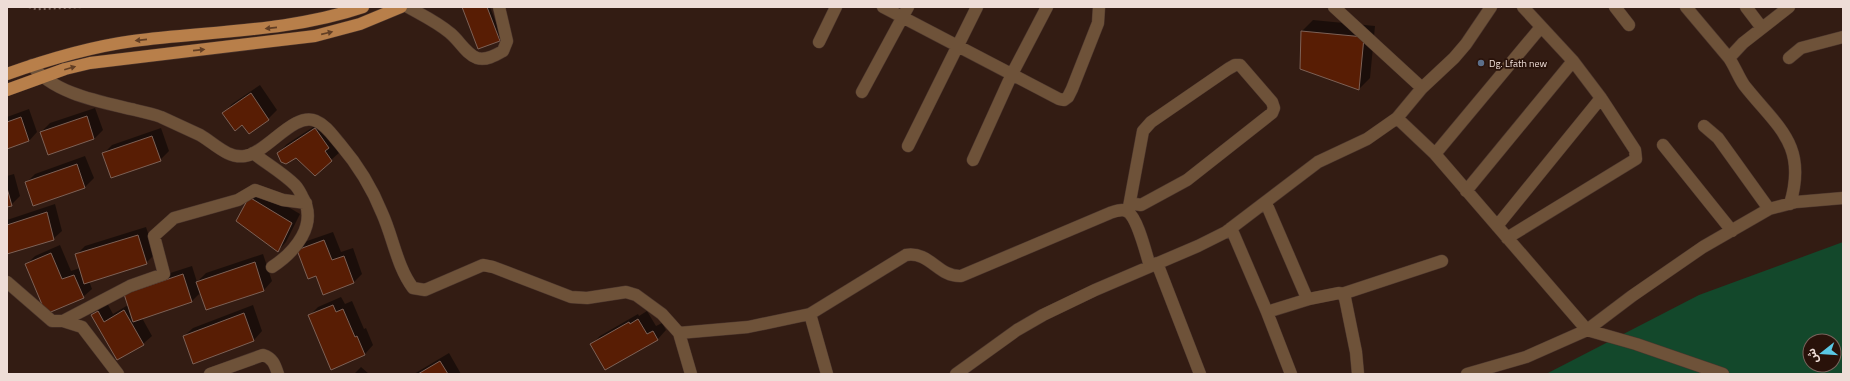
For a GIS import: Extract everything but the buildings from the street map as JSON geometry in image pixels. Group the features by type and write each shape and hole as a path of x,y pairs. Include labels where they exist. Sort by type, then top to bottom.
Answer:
{"main road":[{"path":"7,74 76,51 108,45 284,26 323,19 363,7"},
{"path":"7,90 78,66 114,59 291,40 315,36 360,24 401,7"}],"street":[{"path":"408,7 433,21 450,33 476,58 485,59 503,51 507,41 499,7"},
{"path":"819,42 836,7"},
{"path":"883,7 906,12 957,45 1064,100 1068,97 1072,89 1098,23 1099,7"},
{"path":"908,146 977,7"},
{"path":"973,160 1012,74 1047,7"},
{"path":"956,374 1017,330 1043,315 1154,264 1198,246 1231,228 1266,203 1285,186 1318,162 1367,139 1397,118 1422,88 1466,44 1491,7"},
{"path":"1507,238 1636,159 1635,150 1601,98 1572,61 1523,7"},
{"path":"1615,7 1629,25"},
{"path":"1686,7 1729,58 1744,84 1784,132 1790,143 1796,163 1796,185 1790,204"},
{"path":"1746,7 1762,28"},
{"path":"1729,58 1743,43 1789,7"},
{"path":"1342,9 1422,88"},
{"path":"862,92 906,12"},
{"path":"1434,154 1541,27"},
{"path":"1789,58 1801,48 1843,37"},
{"path":"1466,191 1572,61"},
{"path":"32,65 43,78 60,87 102,102 159,116 200,136 234,156 246,156 253,153 269,145 289,127 306,120 315,120 326,129 347,152 368,183 382,213 406,276 413,288 425,290 483,265 493,267 571,297 587,298 626,292 636,295 662,314 678,333 690,374"},
{"path":"678,333 748,327 810,314 906,254 914,253 922,255 948,275 961,276 1110,213 1123,210 1129,208 1141,205 1188,180 1272,113 1274,108 1272,102 1240,65 1235,65 1228,69 1151,122 1143,131 1129,208 1200,374"},
{"path":"1497,226 1601,98"},
{"path":"1397,118 1434,154 1587,330 1636,344 1723,374"},
{"path":"1704,126 1718,138 1770,209"},
{"path":"1663,145 1732,231"},
{"path":"253,153 296,186 306,203 306,226 302,237 290,254 272,267"},
{"path":"63,321 130,286 164,274 154,236 174,218 238,200 256,190 283,200 306,203"},
{"path":"1467,374 1526,357 1587,330 1632,296 1703,247 1770,209 1790,204 1843,198"},
{"path":"1266,203 1302,289 1309,299"},
{"path":"1231,228 1267,312 1291,374"},
{"path":"1267,312 1309,299 1342,294 1442,261"},
{"path":"7,282 52,321 63,321 82,327 118,374"},
{"path":"1342,294 1348,306 1358,374"},
{"path":"810,314 827,374"},
{"path":"210,374 263,355 270,357 278,374"}],"path":[{"path":"29,7 36,9 81,7"}],"green space":[{"path":"1843,242 1843,374 1546,374 1699,295"}],"place":[{"name":"Dg. Lfath new","path":"1481,63"}]}
